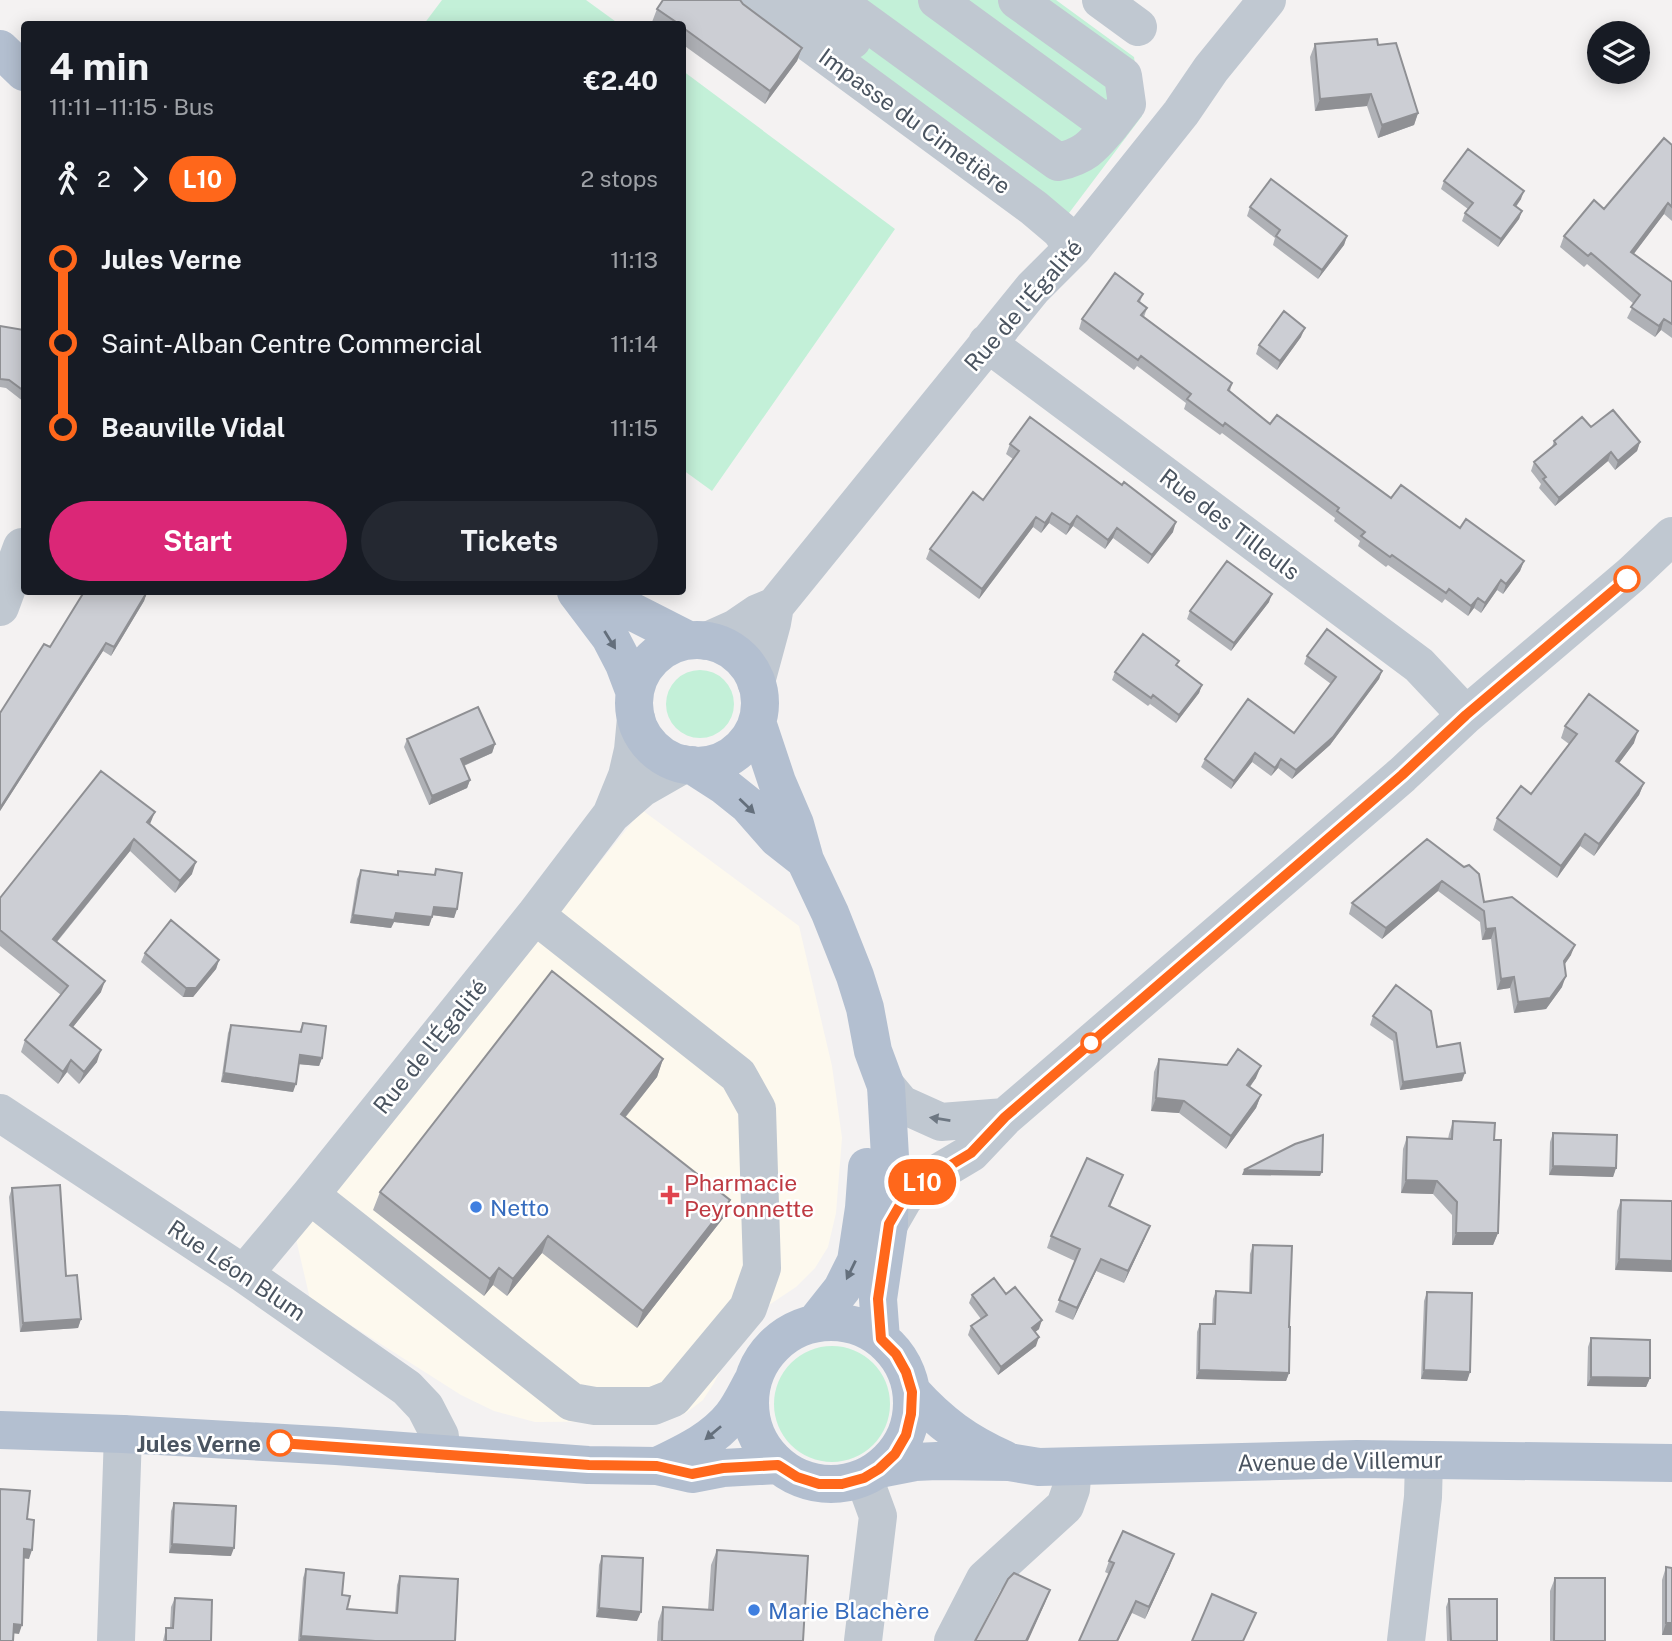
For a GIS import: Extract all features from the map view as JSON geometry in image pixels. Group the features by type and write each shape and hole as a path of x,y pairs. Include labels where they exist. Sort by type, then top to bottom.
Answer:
{"main road":[{"path":"0,49 21,69"},
{"path":"578,595 610,638 624,664 643,734 654,748 667,758 688,765 723,785 777,838 805,860"},
{"path":"607,595 633,612 697,641 723,646 749,667 760,695 757,722 750,737 739,750 725,759 709,764 688,765"},
{"path":"636,706 641,674 653,658 668,647 697,641"},
{"path":"757,722 776,782 795,824 805,860 855,976 880,1068 890,1157 889,1224 878,1299 881,1339"},
{"path":"815,1323 842,1289 856,1261 868,1163 868,1100 880,1068"},
{"path":"657,1466 710,1437 733,1416 761,1361 775,1343 793,1330 815,1323 838,1321 861,1327 881,1339 896,1354 906,1372 912,1392 906,1435 895,1454 871,1473 842,1484 819,1484 797,1477 778,1465 759,1441 750,1412 752,1382"},
{"name":"Avenue de Villemur","path":"912,1392 946,1426 975,1446 1009,1462"},
{"path":"0,1430 123,1434 336,1446 589,1465 657,1466 692,1474 723,1468 778,1465"},
{"name":"Avenue de Villemur","path":"871,1473 915,1462 1009,1462 1039,1467 1356,1459 1672,1463"}],"street":[{"name":"Impasse du Cimetière","path":"751,0 1034,208 1060,230 1073,248"},
{"path":"937,0 1110,126"},
{"path":"822,5 1058,162 1072,159 1091,148 1127,104 1123,76 1017,0"},
{"path":"1101,0 1138,27"},
{"name":"Rue de l'Égalité","path":"756,682 775,606 987,343 1033,288 1073,248 1267,0"},
{"path":"822,5 1056,189"},
{"name":"Rue des Tilleuls","path":"987,343 1419,665 1466,715"},
{"path":"889,1224 904,1198 919,1184 971,1153 1005,1117 1402,775 1466,715 1632,574 1672,536"},
{"path":"0,607 21,550"},
{"name":"Rue de l'Égalité","path":"697,641 736,628 758,612 775,606"},
{"name":"Rue de l'Égalité","path":"611,815 627,776 633,750 636,706"},
{"name":"Rue de l'Égalité","path":"244,1274 535,915 611,815 642,789 688,765"},
{"path":"310,1195 572,1402 595,1406 653,1406 673,1398 748,1308 762,1268 757,1108 738,1075 535,915"},
{"path":"880,1068 901,1104 941,1122 1005,1117"},
{"name":"Rue Léon Blum","path":"0,1113 244,1274 407,1388 425,1408 440,1436 440,1454"},
{"path":"116,1641 123,1434"},
{"path":"1406,1641 1423,1497 1424,1460"},
{"path":"953,1641 985,1579 1065,1506 1071,1489 1073,1467"},
{"path":"863,1641 878,1516 871,1473"}],"shaded area":[{"path":"642,810 799,926 832,1066 842,1138 836,1213 828,1247 815,1268 796,1287 769,1305 731,1350 703,1400 686,1413 666,1421 535,1422 494,1411 461,1395 310,1299 296,1239"}],"green space":[{"path":"442,0 586,0 615,21 426,21"},
{"path":"769,0 1056,0 1134,57 1142,116 1066,217"},
{"path":"686,73 895,229 712,491 686,472"},
{"path":"700,670 713,673 724,680 731,691 734,704 731,717 724,728 713,735 700,738 687,735 676,728 669,717 666,704 669,691 676,680 687,673"},
{"path":"832,1346 854,1351 873,1363 885,1382 890,1404 885,1426 873,1445 854,1457 832,1462 810,1457 791,1445 779,1426 774,1404 779,1382 791,1363 810,1351"}],"building":[{"path":"663,0 740,0 802,48 770,91 686,30 686,21 675,21 657,9"},
{"path":"1377,39 1378,45 1396,43 1418,113 1382,125 1371,94 1320,99 1315,44"},
{"path":"1664,138 1672,145 1672,207 1668,203 1631,252 1672,282 1672,324 1664,319 1659,326 1631,307 1640,295 1591,253 1588,256 1564,236 1594,200 1604,209"},
{"path":"1468,149 1524,191 1514,205 1522,211 1501,239 1465,213 1473,203 1444,181"},
{"path":"1271,179 1347,236 1322,270 1276,236 1280,230 1250,207"},
{"path":"1115,273 1143,294 1138,301 1147,308 1141,315 1232,383 1228,390 1270,424 1277,415 1391,498 1401,485 1460,528 1466,519 1524,561 1506,584 1501,580 1485,603 1478,598 1471,606 1449,589 1446,593 1392,555 1390,557 1361,536 1365,532 1337,511 1339,508 1225,423 1223,426 1187,399 1191,394 1141,356 1138,360 1082,319"},
{"path":"1284,311 1305,328 1280,361 1259,345"},
{"path":"0,326 21,330 21,389 9,380 0,379"},
{"path":"1613,410 1640,442 1618,461 1611,452 1559,498 1543,479 1546,477 1534,462 1582,417 1591,427"},
{"path":"1030,417 1122,485 1124,482 1176,522 1152,555 1117,528 1108,540 1077,516 1070,525 1052,513 1045,523 1036,517 982,589 930,549 973,492 983,500 1019,451 1010,444"},
{"path":"1227,561 1272,594 1234,643 1190,611"},
{"path":"82,595 145,595 114,647 106,643 0,808 0,713 44,644 50,647"},
{"path":"1327,629 1382,671 1333,737 1296,770 1281,759 1275,768 1255,753 1234,781 1205,759 1248,699 1294,733 1336,677 1307,656"},
{"path":"1143,634 1179,661 1176,665 1202,685 1179,715 1153,695 1151,698 1115,672"},
{"path":"1589,694 1638,731 1616,761 1644,783 1599,844 1585,834 1561,866 1497,818 1521,786 1531,794 1577,734 1565,726"},
{"path":"478,707 495,744 461,759 470,780 432,796 407,739"},
{"path":"101,771 155,812 147,822 196,862 180,881 134,839 53,939 105,981 70,1025 101,1050 84,1072 71,1060 63,1072 25,1040 68,986 0,930 0,898"},
{"path":"1427,839 1464,867 1469,865 1479,874 1484,902 1512,897 1575,945 1564,961 1566,976 1550,998 1518,1002 1514,977 1501,979 1495,928 1486,929 1484,911 1442,881 1386,928 1352,903"},
{"path":"436,869 462,873 457,909 434,907 432,917 396,913 394,920 353,915 361,870 398,875 398,871 435,875"},
{"path":"171,920 219,960 196,988 186,988 145,953"},
{"path":"552,971 663,1059 621,1114 730,1200 643,1311 548,1236 513,1279 499,1268 490,1279 380,1192"},
{"path":"1396,985 1431,1011 1437,1047 1460,1043 1465,1073 1403,1082 1396,1033 1373,1016"},
{"path":"303,1023 326,1026 322,1058 300,1055 296,1084 224,1073 231,1025 301,1032"},
{"path":"1238,1049 1261,1066 1247,1085 1261,1095 1231,1136 1184,1101 1156,1098 1159,1059 1227,1065"},
{"path":"1453,1121 1495,1123 1494,1140 1501,1140 1498,1233 1456,1233 1457,1202 1437,1181 1406,1180 1407,1137 1452,1139"},
{"path":"1553,1133 1617,1135 1616,1168 1553,1166"},
{"path":"1323,1135 1322,1172 1244,1170 1295,1144"},
{"path":"1087,1158 1123,1175 1109,1206 1150,1226 1128,1271 1101,1259 1077,1308 1059,1300 1080,1249 1051,1236"},
{"path":"60,1185 66,1276 77,1275 81,1319 23,1323 12,1188"},
{"path":"1621,1200 1672,1201 1672,1261 1619,1259"},
{"path":"1253,1245 1292,1246 1289,1373 1199,1370 1200,1324 1215,1324 1216,1291 1251,1293"},
{"path":"994,1278 1006,1294 1015,1287 1042,1320 1032,1328 1039,1337 1001,1367 971,1326 987,1315 972,1295"},
{"path":"1427,1292 1472,1293 1470,1372 1424,1370"},
{"path":"1591,1338 1650,1340 1650,1378 1591,1377"},
{"path":"0,1489 30,1491 27,1519 34,1520 32,1550 24,1549 22,1625 14,1624 13,1641 0,1641"},
{"path":"174,1503 236,1506 234,1548 172,1544"},
{"path":"1123,1531 1174,1554 1149,1607 1136,1601 1117,1641 1079,1641 1114,1563 1109,1561"},
{"path":"717,1550 808,1556 803,1641 662,1641 663,1607 713,1610"},
{"path":"602,1556 643,1558 641,1612 599,1608"},
{"path":"1666,1567 1672,1568 1672,1623 1666,1623"},
{"path":"306,1569 344,1573 342,1595 350,1596 347,1609 397,1613 400,1576 458,1579 455,1641 375,1641 301,1636"},
{"path":"1014,1573 1050,1590 1026,1641 975,1641 1008,1579"},
{"path":"1555,1578 1605,1578 1605,1641 1554,1641"},
{"path":"1212,1594 1256,1613 1243,1641 1192,1641"},
{"path":"175,1598 212,1600 211,1641 166,1641 166,1628 173,1628"},
{"path":"1449,1599 1497,1599 1497,1641 1451,1641"}],"bus line":[{"name":"L10","path":"280,1443 589,1465 657,1466 692,1474 723,1468 778,1465 797,1477 819,1484 842,1484 864,1478 879,1469 895,1454 906,1435 911,1414 912,1392 906,1372 896,1354 881,1339 878,1299 889,1224 904,1198 936,1172 971,1153 1005,1117 1402,775 1535,655 1627,579"}],"place":[{"name":"Pharmacie Peyronnette","path":"670,1195"},
{"name":"Netto","path":"476,1207"},
{"name":"Jules Verne","path":"280,1443"},
{"name":"Marie Blachère","path":"754,1610"}]}
